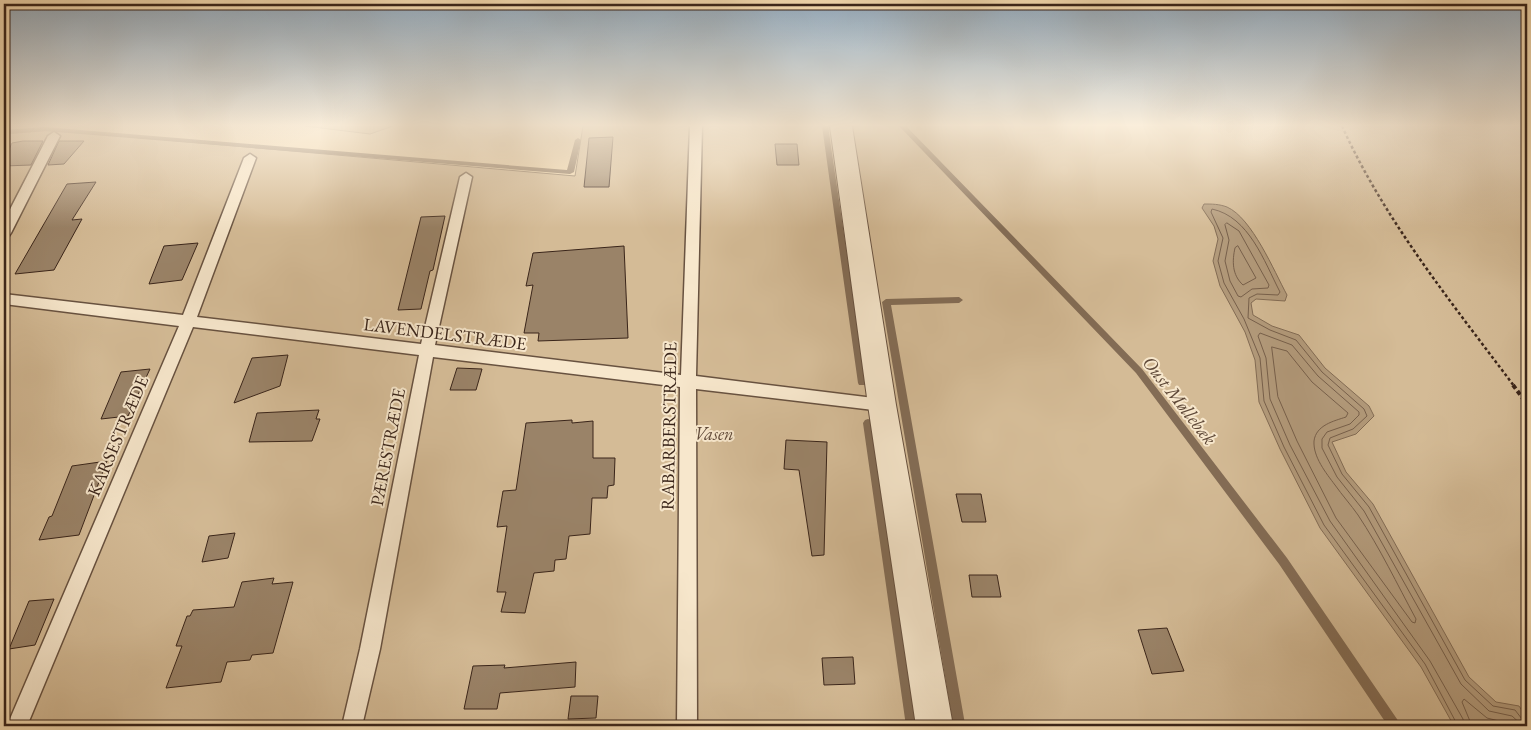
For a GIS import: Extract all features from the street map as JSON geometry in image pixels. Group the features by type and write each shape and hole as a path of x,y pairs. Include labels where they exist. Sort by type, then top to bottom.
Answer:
{"street":[{"path":"846,160 882,405 935,726"}],"lane":[{"path":"4,233 42,160"},
{"name":"KARSESTRÆDE","path":"17,726 188,322 249,160"},
{"name":"RABARBERSTRÆDE","path":"687,726 688,383 695,160"},
{"name":"PÆRESTRÆDE","path":"352,726 370,648 427,350 466,176"},
{"name":"LAVENDELSTRÆDE","path":"4,299 882,405"}],"path":[{"path":"1357,160 1420,261 1527,404"},
{"path":"1522,398 1527,398"}],"green space":[{"name":"Vasen","path":"4,160 394,160 575,176 578,160 1527,160 1527,726 4,726"}],"water":[{"path":"1204,204 1227,207 1245,222 1262,246 1287,295 1285,301 1256,299 1251,303 1253,315 1272,326 1299,335 1325,368 1369,406 1374,416 1356,434 1332,442 1346,472 1373,504 1469,677 1496,702 1519,706 1527,718 1527,726 1454,726 1421,667 1320,528 1280,449 1259,402 1255,360 1245,332 1220,286 1213,261 1218,239 1214,226 1202,208"}],"building":[{"path":"4,160 33,160 31,165 4,166"},
{"path":"50,160 67,160 64,164 48,165"},
{"path":"587,160 611,160 609,187 584,187"},
{"path":"777,160 799,160 799,165 777,165"},
{"path":"96,182 72,220 82,219 54,270 15,274 67,184"},
{"path":"445,216 433,270 430,271 421,309 398,310 421,217"},
{"path":"198,243 182,280 149,284 164,246"},
{"path":"624,246 628,338 538,341 539,333 524,333 533,285 526,286 533,253"},
{"path":"288,355 280,386 234,403 252,358"},
{"path":"457,368 482,369 476,390 450,390"},
{"path":"150,369 128,416 101,419 121,372"},
{"path":"319,410 316,419 320,419 312,441 249,442 257,413"},
{"path":"572,420 572,423 593,421 593,458 615,458 614,485 608,486 607,498 592,498 590,534 569,536 566,559 555,560 554,571 534,573 525,613 501,612 506,592 497,592 507,526 497,527 503,491 516,490 526,423"},
{"path":"786,440 827,442 824,555 812,556 799,470 784,469"},
{"path":"107,461 79,535 39,540 49,517 52,516 72,466"},
{"path":"956,494 981,494 986,522 962,522"},
{"path":"235,533 228,558 202,562 209,536"},
{"path":"969,575 997,575 1001,597 972,597"},
{"path":"274,578 272,584 293,582 273,653 252,655 250,660 227,662 221,682 166,688 182,646 176,646 187,616 190,616 193,610 234,607 242,582"},
{"path":"54,599 35,645 9,649 29,601"},
{"path":"1167,628 1184,671 1152,674 1138,630"},
{"path":"853,657 855,684 824,685 822,658"},
{"path":"576,662 575,687 500,693 497,709 464,709 473,666 505,665 504,668"},
{"path":"571,696 598,696 596,718 568,719"}],"waterway":[{"path":"424,160 570,172 573,160"},
{"path":"830,160 862,383"},
{"name":"Oust Møllebæk","path":"935,160 1139,371 1283,561 1395,726"},
{"path":"959,300 886,302 959,724"},
{"path":"868,423 912,726"}]}
